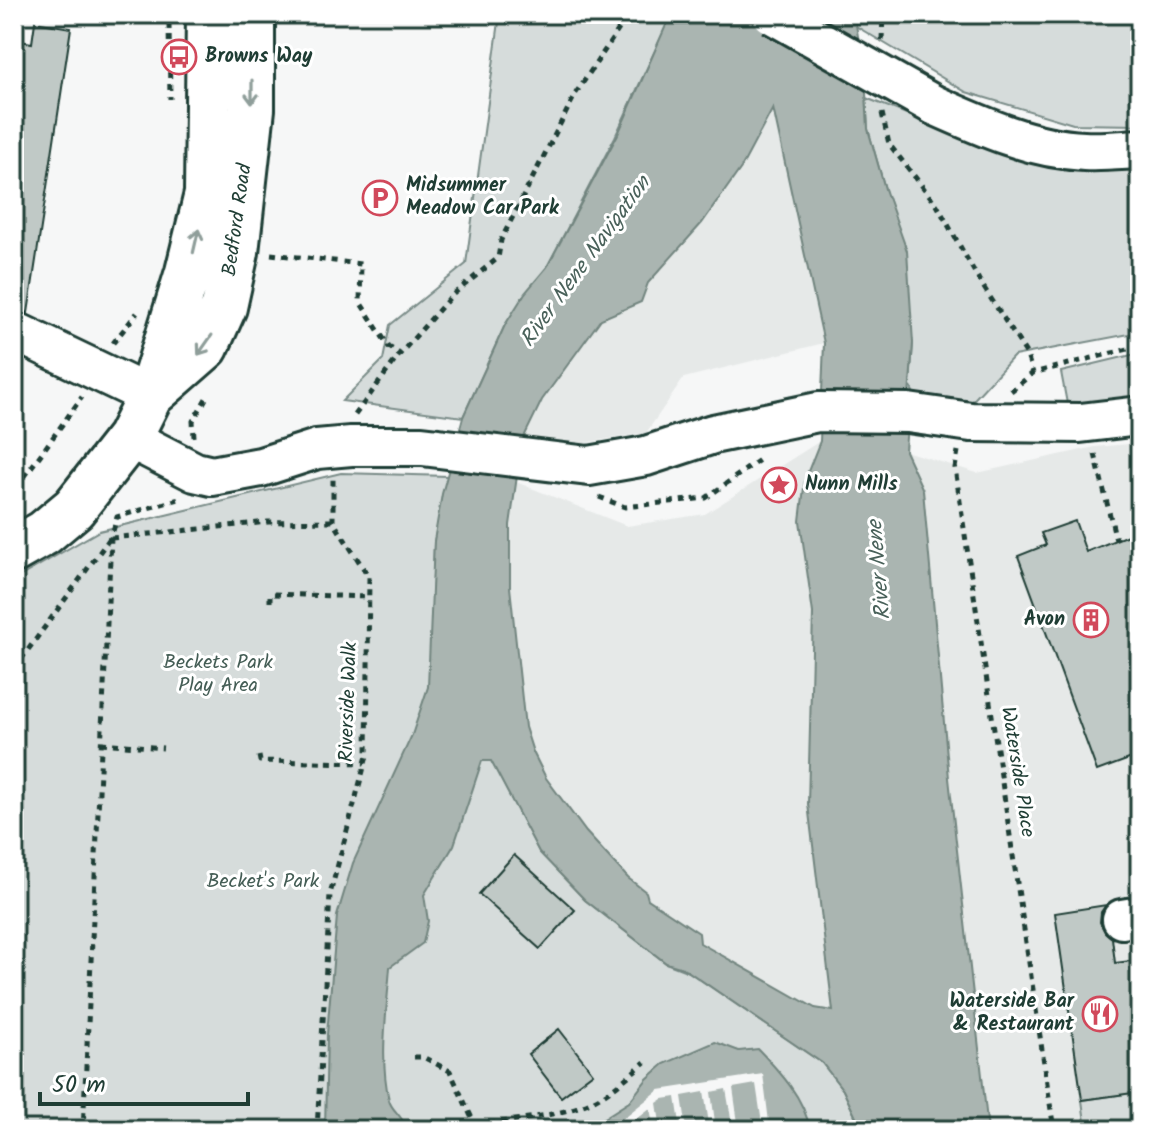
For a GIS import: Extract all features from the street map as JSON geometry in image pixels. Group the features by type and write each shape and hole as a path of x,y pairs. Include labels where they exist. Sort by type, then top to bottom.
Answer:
{"main road":[{"name":"Bedford Road","path":"150,396 206,347 224,307 236,252 252,109 252,14"},
{"name":"Bedford Road","path":"14,550 44,533 74,508 129,438 150,396 188,272 207,194 189,19"}],"street":[{"path":"772,14 934,105 978,124 1034,143 1081,151 1140,149"},
{"path":"14,331 150,396"},
{"path":"129,438 195,472 212,476 261,467 317,449 422,446 589,466 646,456 713,434 818,412 908,413 971,422 1080,423 1140,416"}],"path":[{"path":"352,419 400,354 451,296 498,258 501,240 576,93 629,14"},
{"path":"882,43 883,14"},
{"path":"170,99 189,19"},
{"path":"880,102 889,144 937,205 979,280 1026,353 1033,373 1140,346"},
{"path":"258,253 361,264 360,302 389,347 400,354"},
{"path":"107,351 141,308"},
{"path":"14,484 25,476 84,394"},
{"name":"Waterside Place","path":"971,422 960,442 955,468 1054,1130"},
{"path":"1093,441 1116,540"},
{"path":"14,669 111,538 268,522 333,521 334,468"},
{"path":"83,1130 111,538 117,517 179,499"},
{"name":"Riverside Walk","path":"317,1130 330,894 365,763 369,577 333,521"},
{"path":"270,602 270,594 369,597"},
{"path":"101,743 163,748"},
{"path":"259,756 260,761 365,763"},
{"path":"414,1057 423,1057 450,1071 476,1127"},
{"path":"466,1130 559,1113 586,1104 617,1086 645,1062"}],"shaded area":[{"path":"773,106 824,343 684,378 646,433 572,445 522,441 542,400 601,319 641,302 648,283 702,223 741,168"},
{"path":"820,441 805,479 800,521 813,613 808,804 834,1011 815,1008 700,943 699,933 648,899 646,892 628,878 586,832 546,778 525,727 510,587 510,525 516,482 627,526 705,514"},
{"path":"1140,443 1140,1130 988,1130 949,778 905,451 977,473 1095,447"}],"green space":[{"path":"500,14 671,16 615,137 547,267 505,325 463,417 342,401 383,360 390,325 466,264"},
{"path":"854,14 1140,14 1140,125 1073,124 966,92 854,25"},
{"path":"866,98 1028,162 1140,168 1140,332 1014,356 967,407 918,402 910,386 913,343 885,189 868,129"},
{"path":"1140,353 1140,404 1068,409 1061,372"},
{"name":"Becket's Park","path":"341,473 448,476 434,541 431,645 539,852 585,900 666,963 689,972 822,1063 843,1090 862,1130 14,1130 14,580 99,531"},
{"path":"1140,1092 1140,1130 1086,1130 1082,1100"}],"water":[{"path":"671,14 854,14 865,75 868,129 907,251 913,343 905,451 923,490 949,778 988,1130 862,1130 843,1090 822,1063 683,968 666,963 585,900 539,852 491,761 482,761 454,845 424,895 428,921 423,943 390,967 385,1034 386,1084 390,1104 411,1130 325,1130 327,1034 337,916 353,863 412,735 428,687 434,541 442,494 463,417 505,325 525,293 547,267 618,134","holes":["773,108 824,343 820,441 805,479 800,521 813,613 808,804 833,1011 815,1008 700,943 699,933 648,899 646,892 628,878 586,832 546,778 525,727 510,587 510,525 522,441 542,400 601,319 641,302 648,283 702,223 741,168"]},
{"path":"715,1042 739,1051 758,1049 797,1096 810,1130 576,1130 588,1128 629,1102 664,1064"}],"pier":[{"path":"763,1074 770,1130 763,1130 756,1084 733,1088 739,1130 733,1130 726,1089 711,1092 716,1130 710,1130 704,1092 682,1096 687,1130 681,1130 676,1097 657,1103 661,1130 654,1130 650,1108 632,1122 633,1130 626,1130 625,1127 622,1130 608,1130 659,1090"}],"building":[{"path":"35,22 71,28 28,313 14,309 14,144 22,90 14,89 14,40 32,43"},
{"name":"Avon","path":"1075,521 1086,552 1140,530 1140,755 1097,771 1018,556 1046,545 1041,533"},
{"path":"514,855 575,910 540,949 479,894"},
{"path":"1106,905 1100,922 1112,938 1115,963 1140,960 1140,1092 1082,1100 1055,913"},
{"path":"559,1029 593,1073 561,1097 528,1054"}],"place":[{"name":"Browns Way","path":"179,57"},
{"name":"Midsummer Meadow Car Park","path":"380,198"},
{"name":"Nunn Mills","path":"779,485"},
{"name":"Avon","path":"1091,620"},
{"name":"Waterside Bar & Restaurant","path":"1100,1014"}],"water label":[{"name":"River Nene Navigation","path":"586,262"},
{"name":"River Nene","path":"880,570"}],"park label":[{"name":"Beckets Park Play Area","path":"218,674"}]}
